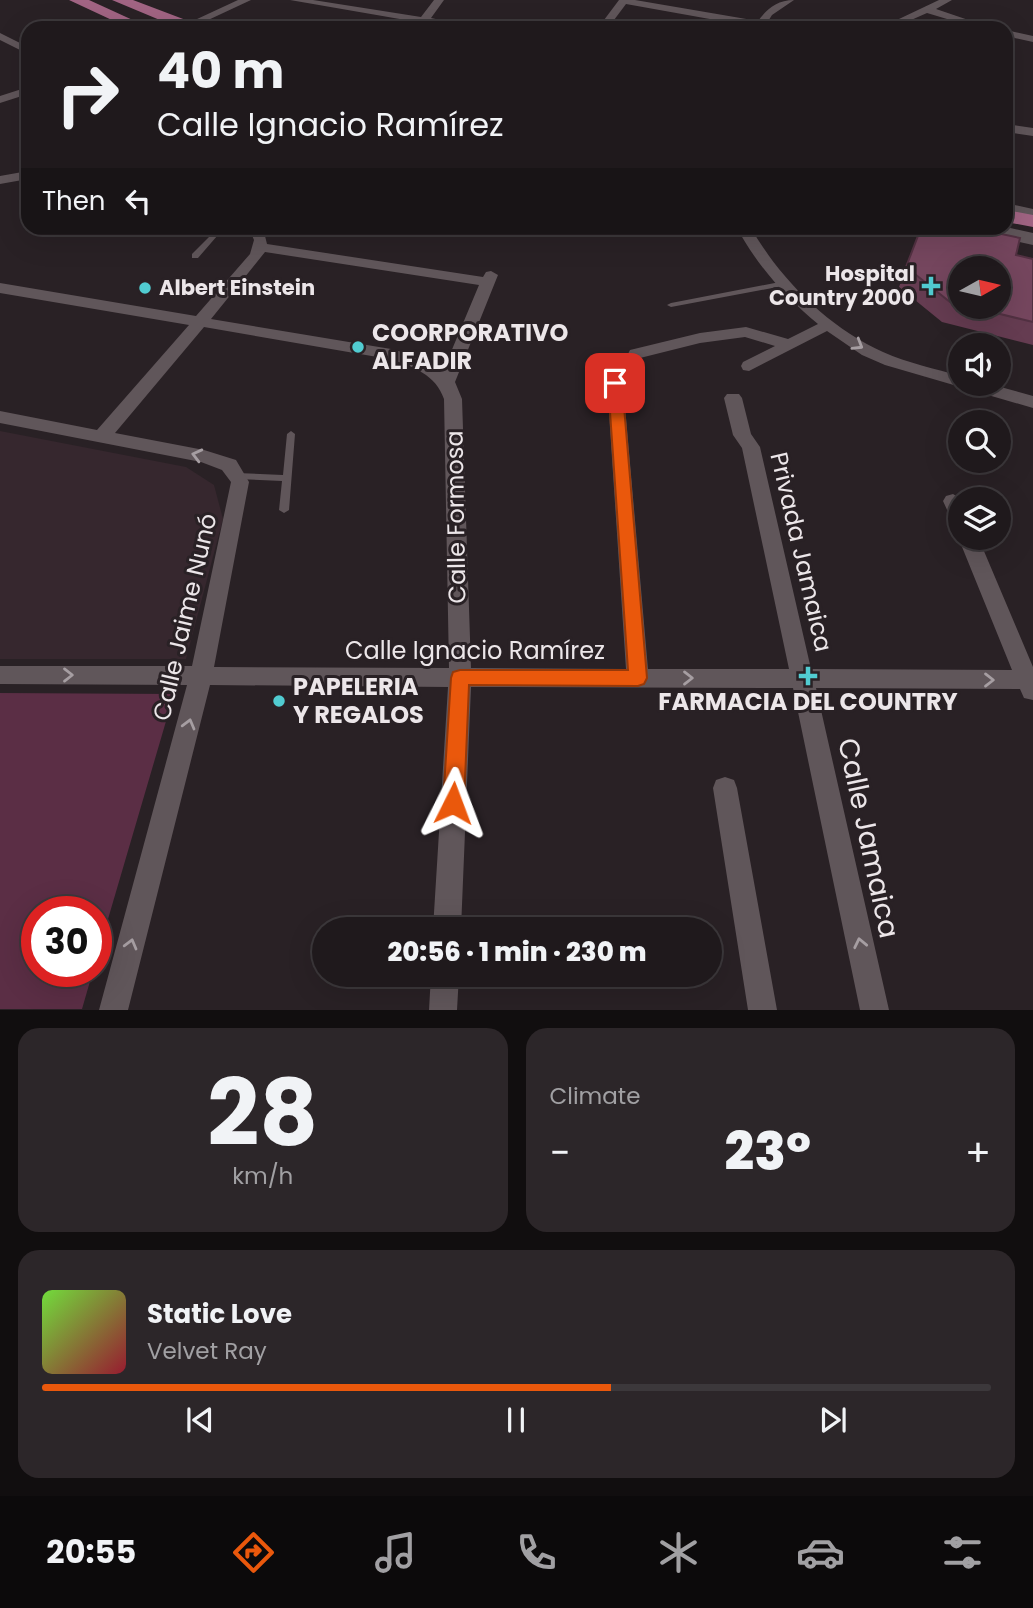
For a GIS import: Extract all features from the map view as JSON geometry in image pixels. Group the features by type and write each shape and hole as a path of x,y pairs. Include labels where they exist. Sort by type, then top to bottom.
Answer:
{"main road":[{"path":"119,0 174,21"},
{"path":"77,1 125,21"},
{"path":"1013,211 1033,215"},
{"path":"1013,218 1033,222"},
{"path":"1013,226 1033,230"},
{"path":"1013,235 1033,239"}],"street":[{"path":"202,21 246,0"},
{"path":"295,0 406,21"},
{"path":"424,21 439,0"},
{"path":"608,21 624,0 738,21"},
{"path":"763,21 769,13 789,0"},
{"path":"900,21 947,0"},
{"path":"926,9 965,21"},
{"path":"1013,35 1033,39"},
{"path":"0,36 21,47"},
{"path":"0,100 21,92"},
{"path":"1013,129 1033,132"},
{"path":"0,180 21,176"},
{"path":"102,436 251,262 261,247 258,235"},
{"path":"747,235 751,244 785,283 829,324 868,351 901,365 948,378"},
{"path":"0,288 391,354 418,362 447,382 490,279 261,247"},
{"path":"750,366 829,324"},
{"path":"636,354 700,338 746,331 790,345"},
{"name":"Calle Formosa","path":"447,382 453,399 460,678 448,917"},
{"path":"615,383 638,678"},
{"path":"1011,396 1033,402"},
{"name":"Privada Jamaica","path":"733,398 742,435 751,447 802,679"},
{"path":"0,417 204,456 229,465 236,475"},
{"name":"Calle Jaime Nunó","path":"113,1010 201,676 238,502 240,482 236,475"},
{"path":"974,550 1031,685"},
{"name":"Calle Ignacio Ramírez","path":"0,675 802,679 1031,685"},
{"name":"Calle Jamaica","path":"802,679 875,1010"},
{"path":"724,788 763,1010"},
{"path":"443,1010 444,987"}],"lane":[{"path":"195,256 214,235"},
{"path":"671,305 785,283"},
{"path":"284,510 291,434"},
{"path":"236,475 287,478"}],"shaded area":[{"path":"0,431 186,467 214,485 223,519 186,659 0,659"},
{"path":"0,693 174,694 112,905 112,896 21,896 21,987 88,987 82,1009 0,1009"}],"building":[{"path":"918,235 1006,235 1020,238 1016,255 1033,259 1033,322 1012,317 1012,256 948,256 948,300 906,267"}],"place":[{"name":"Hospital Country 2000","path":"931,286"},
{"name":"Albert Einstein","path":"145,288"},
{"name":"COORPORATIVO ALFADIR","path":"358,347"},
{"name":"FARMACIA DEL COUNTRY","path":"808,676"},
{"name":"PAPELERIA Y REGALOS","path":"279,701"}],"route":[{"path":"453,803 460,678 638,678 615,383"}]}
